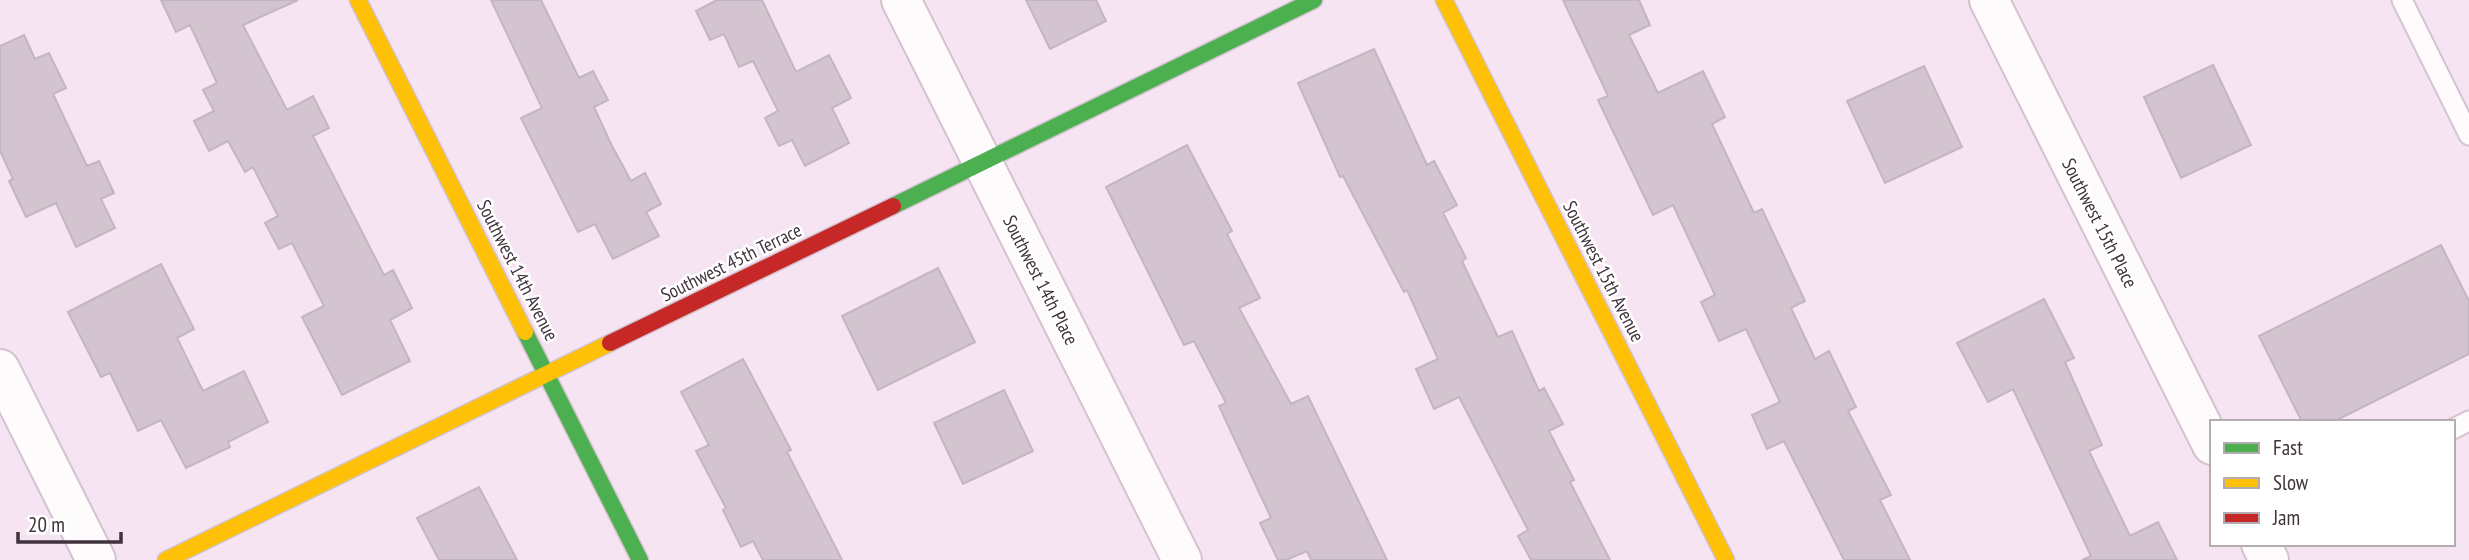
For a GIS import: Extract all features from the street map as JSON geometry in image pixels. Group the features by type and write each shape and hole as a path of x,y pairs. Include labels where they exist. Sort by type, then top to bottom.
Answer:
{"street":[{"name":"Southwest 14th Avenue","path":"358,0 640,560"},
{"name":"Southwest 14th Place","path":"901,0 1182,560"},
{"name":"Southwest 45th Terrace","path":"166,560 1314,0"},
{"name":"Southwest 15th Avenue","path":"1444,0 1726,560"},
{"name":"Southwest 15th Place","path":"1989,0 2210,441"},
{"path":"0,369 96,560"}],"lane":[{"path":"2402,0 2469,135"}],"building":[{"path":"161,0 298,0 243,25 287,110 313,96 329,128 313,136 384,275 393,270 412,308 390,320 410,361 342,395 302,317 324,306 292,243 279,249 265,223 278,216 253,167 245,172 228,141 209,151 194,121 214,111 203,90 217,83 190,25 176,32"},
{"path":"491,0 541,0 579,78 593,71 608,100 594,107 611,144 631,181 645,173 661,204 646,212 659,236 613,259 595,224 578,232 521,118 542,108"},
{"path":"717,0 762,0 796,72 829,55 851,98 832,108 849,143 805,166 792,140 779,146 765,118 778,111 753,61 739,67 724,34 710,40 696,11"},
{"path":"1026,0 1096,0 1106,21 1050,49"},
{"path":"1563,0 1639,0 1650,25 1629,35 1658,93 1703,71 1725,117 1712,124 1754,213 1762,209 1805,301 1791,308 1815,359 1829,351 1856,407 1848,411 1891,495 1880,500 1910,560 1844,560 1784,441 1767,449 1752,415 1780,402 1746,329 1719,341 1701,302 1715,295 1673,205 1653,215 1598,100 1608,96"},
{"path":"24,35 35,59 49,53 66,88 53,94 87,166 99,161 114,193 101,199 115,228 76,247 56,203 26,217 9,181 13,179 0,151 0,46"},
{"path":"1374,49 1427,165 1434,161 1457,205 1443,213 1466,258 1462,261 1498,337 1512,331 1539,391 1544,388 1563,424 1549,431 1574,480 1570,482 1610,560 1531,560 1518,536 1528,530 1459,397 1434,409 1416,369 1438,359 1407,290 1404,292 1343,176 1340,177 1298,83"},
{"path":"2213,65 2251,145 2181,178 2144,97"},
{"path":"1924,66 1962,147 1885,183 1847,101"},
{"path":"1187,145 1232,231 1227,234 1260,298 1239,308 1291,404 1308,396 1387,560 1311,560 1307,551 1286,560 1278,560 1260,523 1271,518 1219,406 1226,403 1194,341 1184,345 1106,187"},
{"path":"2441,245 2469,301 2469,354 2337,420 2301,420 2259,336"},
{"path":"161,264 194,329 177,338 203,391 244,371 268,422 228,442 230,447 186,468 161,420 138,431 110,373 101,377 68,312"},
{"path":"938,268 975,342 878,390 842,316"},
{"path":"2044,299 2074,358 2065,362 2102,445 2089,451 2130,536 2158,522 2177,560 2082,560 2091,556 2013,389 1988,402 1957,343"},
{"path":"743,359 791,450 787,452 842,560 763,560 753,541 741,547 723,510 726,508 696,451 709,445 681,392"},
{"path":"1004,390 1033,451 963,484 934,423"},
{"path":"479,487 517,560 439,560 417,518"}],"traffic: fast":[{"path":"893,206 1314,0"},
{"path":"525,332 640,560"}],"traffic: slow":[{"path":"358,0 525,332"},
{"path":"1444,0 1726,560"},
{"path":"166,560 610,343"}],"traffic: jam":[{"path":"610,343 893,206"}]}
